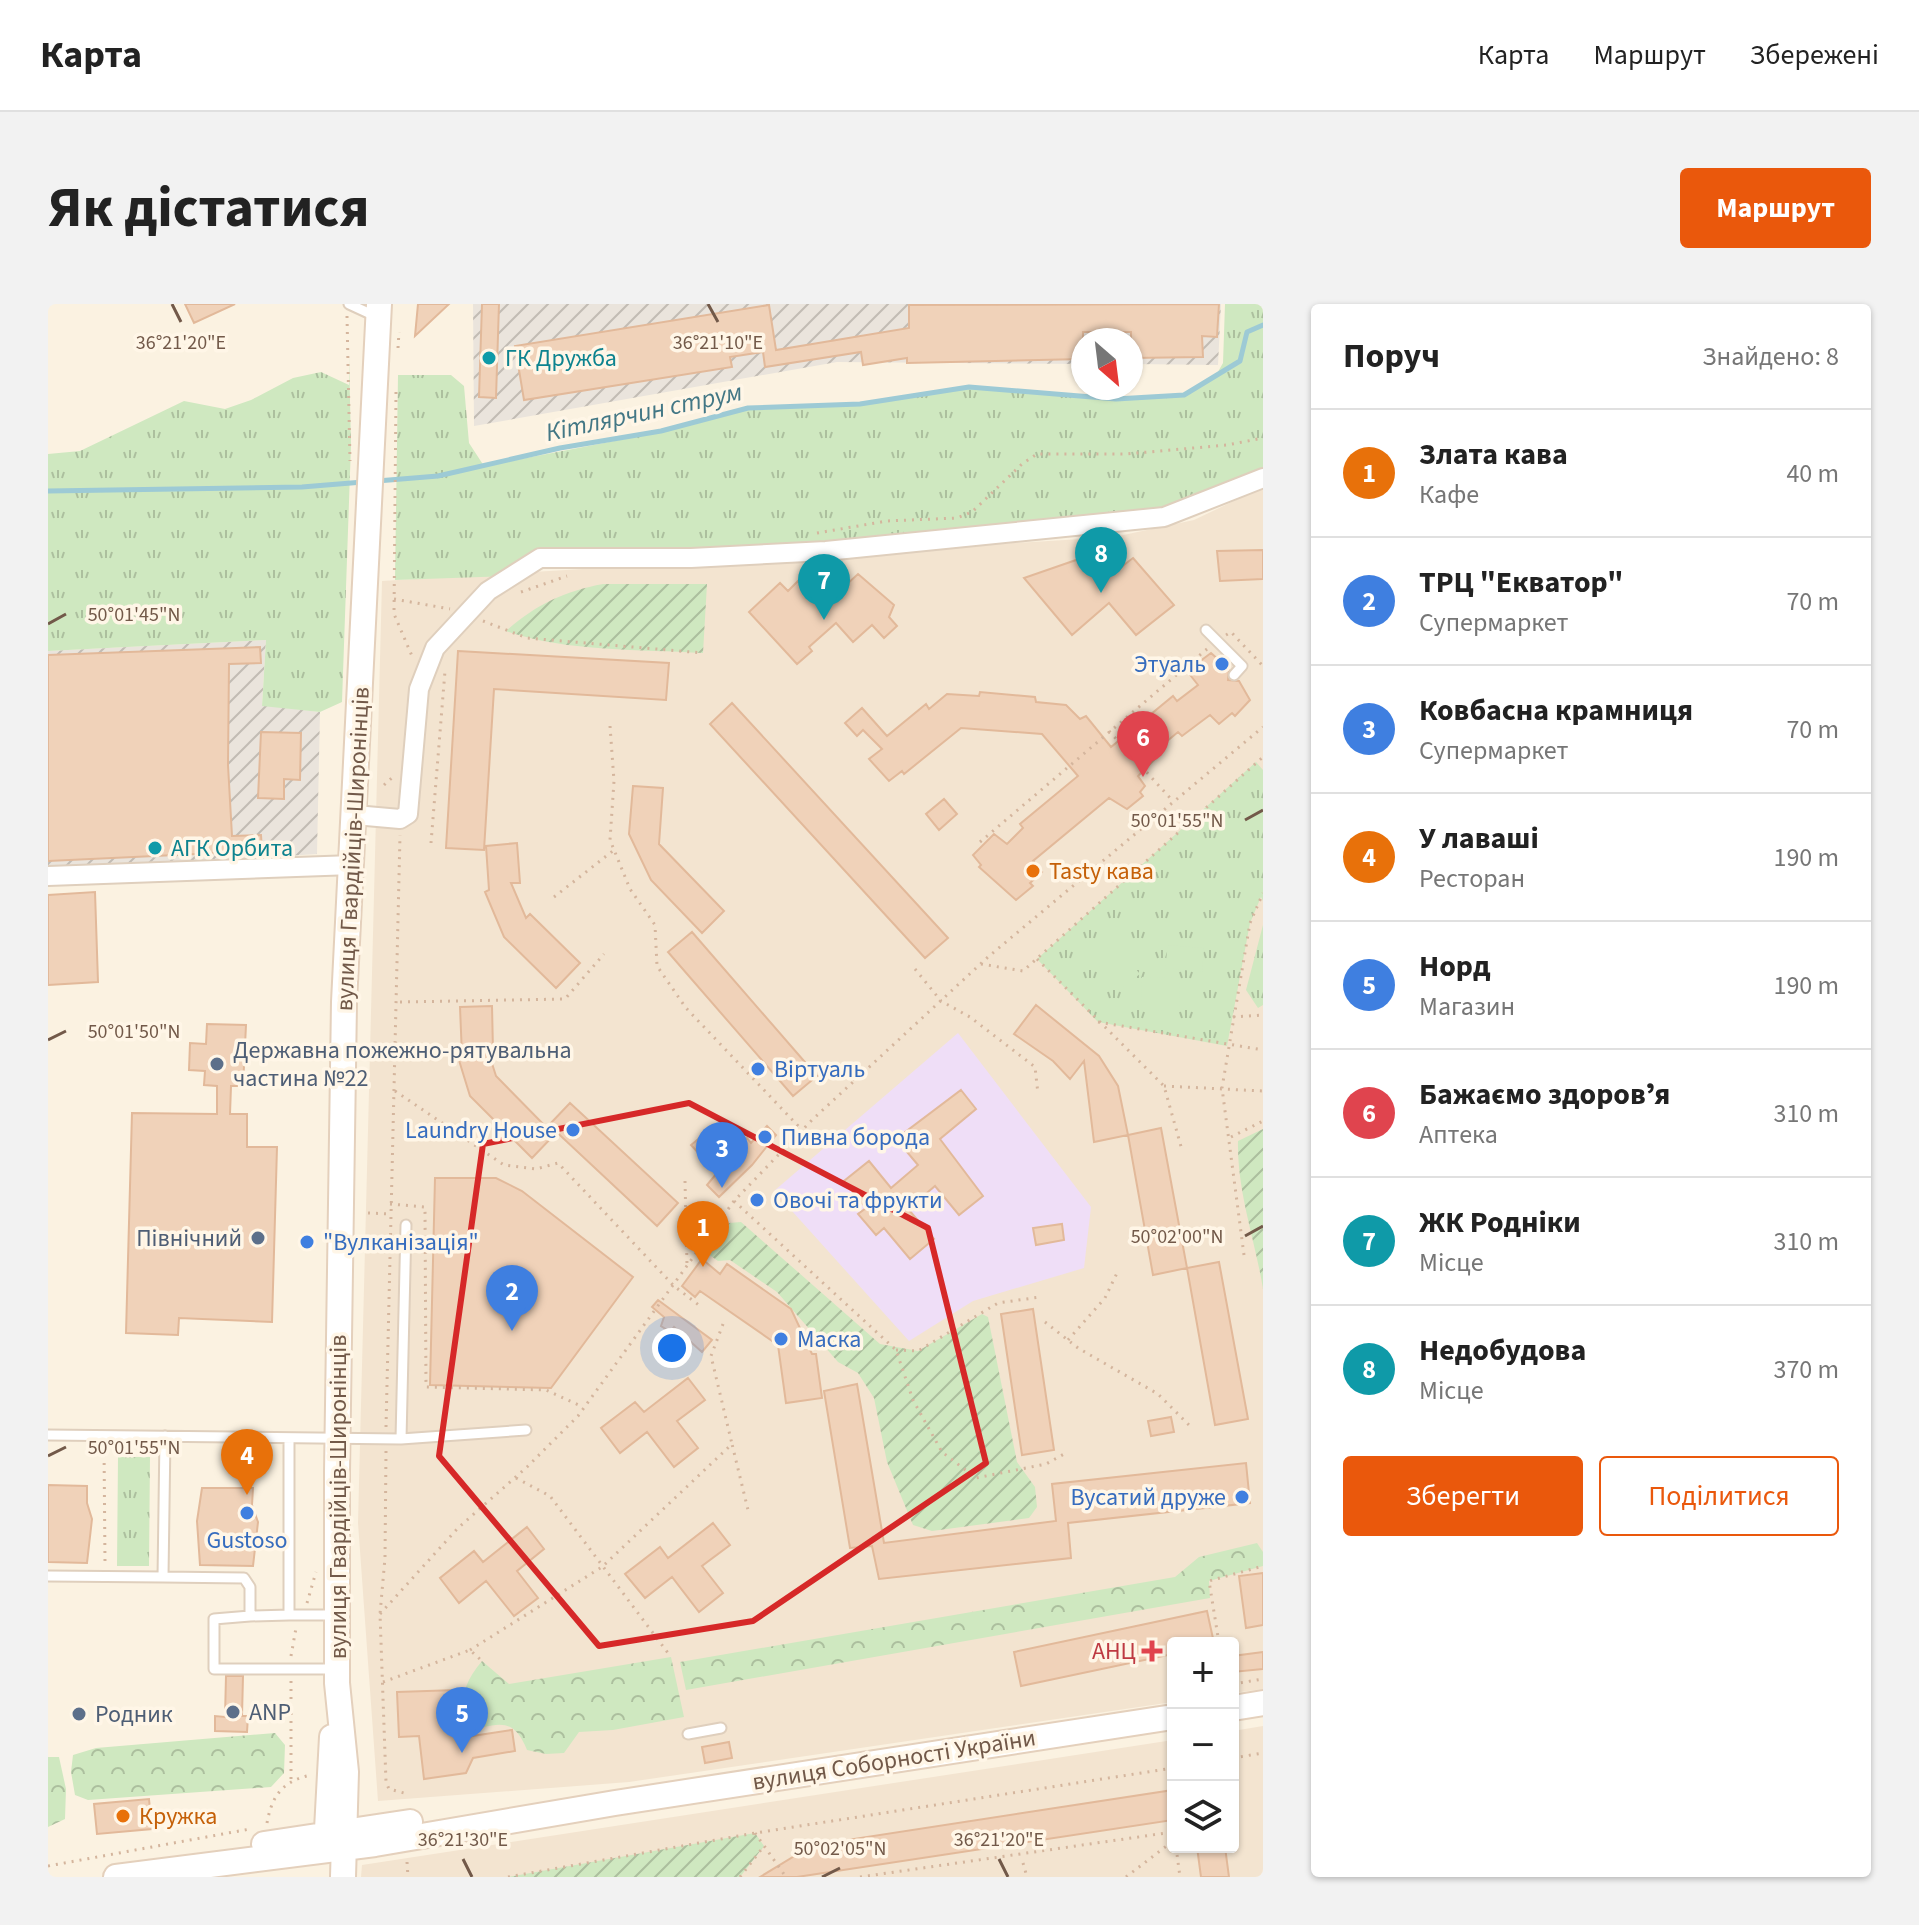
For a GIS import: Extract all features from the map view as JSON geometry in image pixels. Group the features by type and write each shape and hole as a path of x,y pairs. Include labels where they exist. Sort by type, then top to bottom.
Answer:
{"main road":[{"name":"вулиця Гвардійців-Широнінців","path":"343,1877 328,1774 337,1676 337,1439 344,1002 379,311"},
{"path":"1239,1707 1263,1703"},
{"name":"вулиця Соборності України","path":"116,1877 336,1841 615,1803 1167,1718"},
{"name":"вулиця Гвардійців-Широнінців","path":"327,1877 336,1841"},
{"name":"вулиця Соборності України","path":"97,1877 193,1852 336,1841"}],"street":[{"path":"355,815 400,819 408,814 419,689 435,648 475,616 488,591 540,558 691,558 826,551 1164,517 1263,478"},
{"path":"48,876 353,865"}],"lane":[{"path":"348,304 379,311"},
{"path":"1206,630 1242,666 1234,675"},
{"path":"401,1439 406,1225"},
{"path":"48,1435 401,1439 526,1430"},
{"path":"163,1577 165,1436"},
{"path":"289,1438 289,1615"},
{"path":"48,1576 244,1578 250,1587 250,1616"},
{"path":"337,1615 214,1619 214,1669 337,1676"},
{"path":"688,1734 721,1728"}],"path":[{"path":"348,304 350,364"},
{"path":"396,392 394,614 413,652 412,667"},
{"path":"811,534 887,521 957,518 972,512 1022,464 1037,454 1126,454 1227,445 1263,438"},
{"path":"514,594 576,573"},
{"path":"394,599 475,616 527,638 703,653"},
{"path":"475,616 493,612"},
{"path":"980,842 1231,632 1263,666"},
{"path":"431,843 446,665"},
{"path":"610,726 614,781 610,840 630,889 655,925 657,966 686,1008 802,1130"},
{"path":"380,1614 458,1528 516,1478 584,1407 734,1201 802,1130 981,964 1172,800 1263,727"},
{"path":"1109,731 1172,800"},
{"path":"981,964 1023,971 1263,757"},
{"path":"400,819 399,1002 390,1204 385,1558 380,1614 386,1782 389,1789 404,1793"},
{"path":"554,897 614,850"},
{"path":"1244,1255 1231,1137 1222,1088 1250,923 1263,893"},
{"path":"399,1002 565,999 604,954"},
{"path":"1037,959 1164,1086 1182,1150"},
{"path":"915,969 941,1001 970,1017 1035,1067 1038,1094"},
{"path":"1233,1017 1263,1015"},
{"path":"1098,1022 1263,1050"},
{"path":"843,1068 854,1081"},
{"path":"1164,1086 1263,1091"},
{"path":"395,1091 504,1165 536,1169 558,1163 674,1286 700,1306"},
{"path":"1231,1137 1263,1121"},
{"path":"685,1181 688,1266"},
{"path":"734,1201 896,1350 913,1400 942,1452 976,1478 1046,1464 1064,1454"},
{"path":"390,1204 425,1207 426,1387 546,1390 584,1407"},
{"path":"368,1213 390,1214"},
{"path":"1068,1340 1105,1298 1117,1273"},
{"path":"896,1350 918,1351 998,1303 1040,1297"},
{"path":"1045,1322 1068,1340 1158,1394 1189,1425"},
{"path":"723,1324 711,1356 748,1510"},
{"path":"104,1435 105,1577"},
{"path":"383,1682 470,1650 602,1567 732,1444"},
{"path":"516,1478 550,1496 671,1657"},
{"path":"1218,1637 1209,1581 1263,1566"},
{"path":"470,1650 482,1661"},
{"path":"1239,1683 1263,1679"},
{"path":"1239,1757 1263,1753"},
{"path":"508,1877 755,1833 1167,1769"},
{"path":"266,1826 271,1801 291,1779 311,1775"},
{"path":"48,1866 251,1828"},
{"path":"755,1833 786,1877"},
{"path":"860,1877 1167,1833"},
{"path":"740,1877 764,1846"},
{"path":"1126,1877 1167,1846"},
{"path":"1177,1853 1180,1877"},
{"path":"407,1862 408,1877"},
{"path":"1023,1863 1027,1877"}],"highlighted area":[{"path":"689,1103 928,1228 986,1463 753,1621 599,1646 439,1456 483,1144"}],"shaded area":[{"path":"473,304 1221,304 1218,365 1143,364 1143,328 1071,328 1071,364 837,362 474,426"},
{"path":"1263,487 1263,1689 1239,1692 1239,1637 1167,1637 1167,1703 629,1782 378,1801 358,1523 382,581 1114,537 1194,520"},
{"path":"266,640 262,705 320,712 317,854 48,871 48,651"},
{"path":"958,1033 1091,1207 1084,1268 973,1301 909,1341 774,1191"},
{"path":"1263,1726 1263,1877 361,1877 362,1865 1167,1741 1167,1853 1239,1853 1239,1730"}],"green space":[{"path":"1225,304 1263,304 1263,478 1164,517 949,538 541,558 513,576 395,580 398,375 451,375 464,386 469,443 484,466 661,432 748,408 860,405 969,388 1071,396 1071,400 1143,400 1184,396 1215,377 1223,363"},
{"path":"349,356 351,445 342,702 320,712 262,706 266,640 48,651 48,454 80,451 184,401 225,409 251,400 293,378 321,372 349,385"},
{"path":"603,584 707,584 703,653 578,646 506,631 551,600"},
{"path":"1256,762 1263,770 1263,901 1261,897 1250,923 1227,1046 1098,1022 1037,959"},
{"path":"1263,925 1263,1005 1258,1008 1246,990"},
{"path":"1115,945 1140,974 1119,990 1095,961"},
{"path":"1168,945 1204,948 1202,972 1165,968"},
{"path":"1142,977 1180,978 1179,1011 1141,1010"},
{"path":"1263,1129 1263,1289 1243,1197 1238,1141"},
{"path":"741,1222 880,1344 918,1351 982,1314 988,1317 1017,1462 1035,1487 1037,1507 1029,1518 932,1531 913,1525 887,1462 874,1398 858,1373 838,1362 777,1292 730,1260 718,1261 704,1251 729,1223"},
{"path":"118,1457 150,1457 149,1566 117,1566"},
{"path":"1257,1543 1263,1552 1263,1566 1209,1581 1210,1598 686,1690 680,1662 1175,1577 1199,1557"},
{"path":"671,1657 684,1717 613,1730 579,1732 564,1753 546,1754 527,1750 509,1726 494,1725 463,1731 464,1693 482,1661 509,1684"},
{"path":"275,1733 285,1745 284,1773 271,1787 88,1800 75,1795 71,1772 73,1755 96,1748"},
{"path":"48,1757 59,1757 66,1789 65,1819 48,1827"},
{"path":"755,1833 764,1846 740,1877 508,1877"}],"building":[{"path":"185,304 235,304 194,323"},
{"path":"418,304 449,304 415,336"},
{"name":"ГК Дружба","path":"482,304 499,304 496,398 479,397"},
{"path":"1219,304 1217,337 1202,336 1203,357 1143,358 1143,328 1071,328 1071,359 907,363 907,358 863,365 861,352 765,367 763,352 730,357 732,367 524,400 515,346 769,305 776,350 909,328 909,305"},
{"path":"1263,550 1263,579 1220,581 1217,551"},
{"path":"1133,558 1174,605 1136,635 1109,603 1072,635 1024,578 1079,559 1099,584"},
{"path":"858,574 894,605 889,617 897,626 884,638 872,625 853,642 836,623 809,647 812,651 797,664 749,612 780,583 788,591 798,581 822,607"},
{"path":"260,647 261,663 229,664 228,765 232,836 261,835 262,851 48,861 48,655"},
{"path":"458,651 669,663 666,700 494,689 484,850 446,848"},
{"path":"1211,653 1229,669 1228,680 1239,681 1250,700 1235,716 1232,713 1219,724 1210,715 1182,736 1178,732 1160,747 1163,751 1138,776 1145,786 1140,792 1143,796 1127,809 1109,798 1033,861 1042,872 1030,883 1033,886 1016,900 979,867 981,865 973,855 994,834 1007,844 1023,828 1020,824 1078,776 1042,734 961,728 904,774 902,771 889,781 869,759 882,749 863,730 857,736 845,723 862,708 887,736 926,704 929,709 947,694 979,696 980,692 1035,697 1036,702 1066,705 1080,719 1086,716 1111,747 1173,696 1177,701 1198,685 1187,671"},
{"path":"732,703 948,938 925,958 710,724"},
{"path":"261,732 301,733 300,780 284,779 284,799 258,798"},
{"path":"633,786 663,788 659,844 724,911 702,933 651,880 629,834"},
{"path":"944,799 957,814 939,830 926,814"},
{"path":"517,843 520,883 511,883 526,918 530,914 580,963 556,988 504,937 485,892 489,890 486,846"},
{"path":"95,892 98,982 48,985 48,895"},
{"path":"692,932 817,1076 793,1096 668,952"},
{"path":"1036,1005 1099,1056 1118,1086 1128,1135 1094,1142 1084,1061 1070,1079 1053,1061 1014,1034"},
{"path":"492,1006 493,1051 488,1051 496,1076 554,1135 532,1158 470,1096 458,1057 462,1056 460,1007"},
{"path":"207,1024 246,1025 243,1086 231,1086 230,1114 247,1114 247,1147 277,1147 272,1322 179,1318 178,1335 126,1333 132,1113 217,1114 217,1086 204,1085 205,1071 189,1070 190,1043 206,1044"},
{"path":"961,1090 976,1109 940,1139 983,1196 959,1215 935,1186 908,1209 934,1239 910,1259 884,1228 876,1235 858,1214 866,1208 844,1181 869,1161 891,1188 918,1165 896,1139"},
{"path":"570,1103 678,1203 657,1226 549,1125"},
{"path":"767,1126 776,1135 752,1165 719,1197 707,1185 717,1173 691,1145 703,1135 725,1158 747,1138 751,1143"},
{"path":"1161,1128 1187,1268 1153,1275 1128,1135"},
{"path":"435,1178 496,1178 522,1191 633,1277 551,1388 430,1385"},
{"path":"1062,1224 1064,1240 1036,1245 1033,1228"},
{"path":"702,1259 720,1274 727,1264 791,1309 812,1354 816,1354 822,1398 786,1403 778,1345 700,1291 695,1297 682,1286"},
{"path":"1219,1262 1248,1419 1215,1425 1187,1268"},
{"path":"658,1300 712,1340 702,1352 674,1327 670,1332 661,1326 664,1317 652,1307"},
{"path":"1033,1309 1054,1450 1022,1455 1001,1314"},
{"path":"688,1378 705,1400 677,1421 698,1448 674,1467 647,1432 620,1453 601,1428 635,1402 644,1412"},
{"path":"857,1384 884,1543 1056,1521 1052,1484 1246,1463 1250,1503 1068,1523 1071,1558 879,1579 872,1546 850,1548 824,1391"},
{"path":"1171,1417 1174,1432 1151,1436 1148,1421"},
{"path":"48,1485 87,1486 87,1503 92,1519 87,1563 48,1562"},
{"path":"202,1488 253,1488 252,1505 258,1522 253,1566 200,1565 197,1521"},
{"path":"713,1523 730,1545 702,1566 723,1593 699,1612 672,1577 645,1598 625,1574 660,1547 668,1558"},
{"path":"527,1527 544,1549 517,1571 538,1598 514,1616 486,1581 459,1603 440,1578 474,1551 483,1562"},
{"path":"1263,1573 1263,1625 1246,1628 1239,1576"},
{"path":"1207,1611 1213,1637 1167,1637 1167,1655 1021,1686 1014,1652"},
{"path":"1263,1652 1263,1669 1239,1671 1239,1655"},
{"path":"226,1676 243,1676 242,1716 248,1716 247,1732 215,1731 215,1716 225,1717"},
{"path":"457,1690 459,1738 512,1730 515,1751 473,1758 466,1773 424,1779 419,1736 399,1737 397,1692"},
{"path":"729,1742 732,1758 705,1763 702,1747"},
{"path":"1167,1791 1167,1821 797,1877 760,1877 796,1855 795,1848"},
{"name":"Кружка","path":"149,1799 152,1829 97,1834 94,1804"},
{"path":"1198,1853 1226,1853 1229,1877 1201,1877"}],"waterway":[{"name":"Кітлярчин струм","path":"377,481 438,476 560,448 661,431 748,408 860,404 969,387 1116,399 1184,395 1240,361 1247,332 1263,325"},
{"name":"Кітлярчин струм","path":"48,491 302,487 363,482"}],"place":[{"name":"ГК Дружба","path":"489,358"},
{"name":"Недобудова","path":"1101,593"},
{"name":"ЖК Родніки","path":"824,620"},
{"name":"Этуаль","path":"1222,664"},
{"name":"Бажаємо здоровʼя","path":"1143,777"},
{"name":"АГК Орбита","path":"155,848"},
{"name":"Tasty кава","path":"1033,871"},
{"name":"Державна пожежно-рятувальна частина №22","path":"217,1064"},
{"name":"Віртуаль","path":"758,1069"},
{"name":"Laundry House","path":"573,1130"},
{"name":"Пивна борода","path":"765,1137"},
{"name":"Ковбасна крамниця","path":"722,1188"},
{"name":"Овочі та фрукти","path":"757,1200"},
{"name":"Північний","path":"258,1238"},
{"name":"\"Вулканізація\"","path":"307,1242"},
{"name":"Злата кава","path":"703,1267"},
{"name":"ТРЦ \"Екватор\"","path":"512,1331"},
{"name":"Маска","path":"781,1339"},
{"name":"У лаваші","path":"247,1495"},
{"name":"Вусатий друже","path":"1242,1497"},
{"name":"Gustoso","path":"247,1513"},
{"name":"АНЦ","path":"1152,1651"},
{"name":"ANP","path":"233,1712"},
{"name":"Родник","path":"79,1714"},
{"name":"Норд","path":"462,1753"},
{"name":"Кружка","path":"123,1816"}]}
